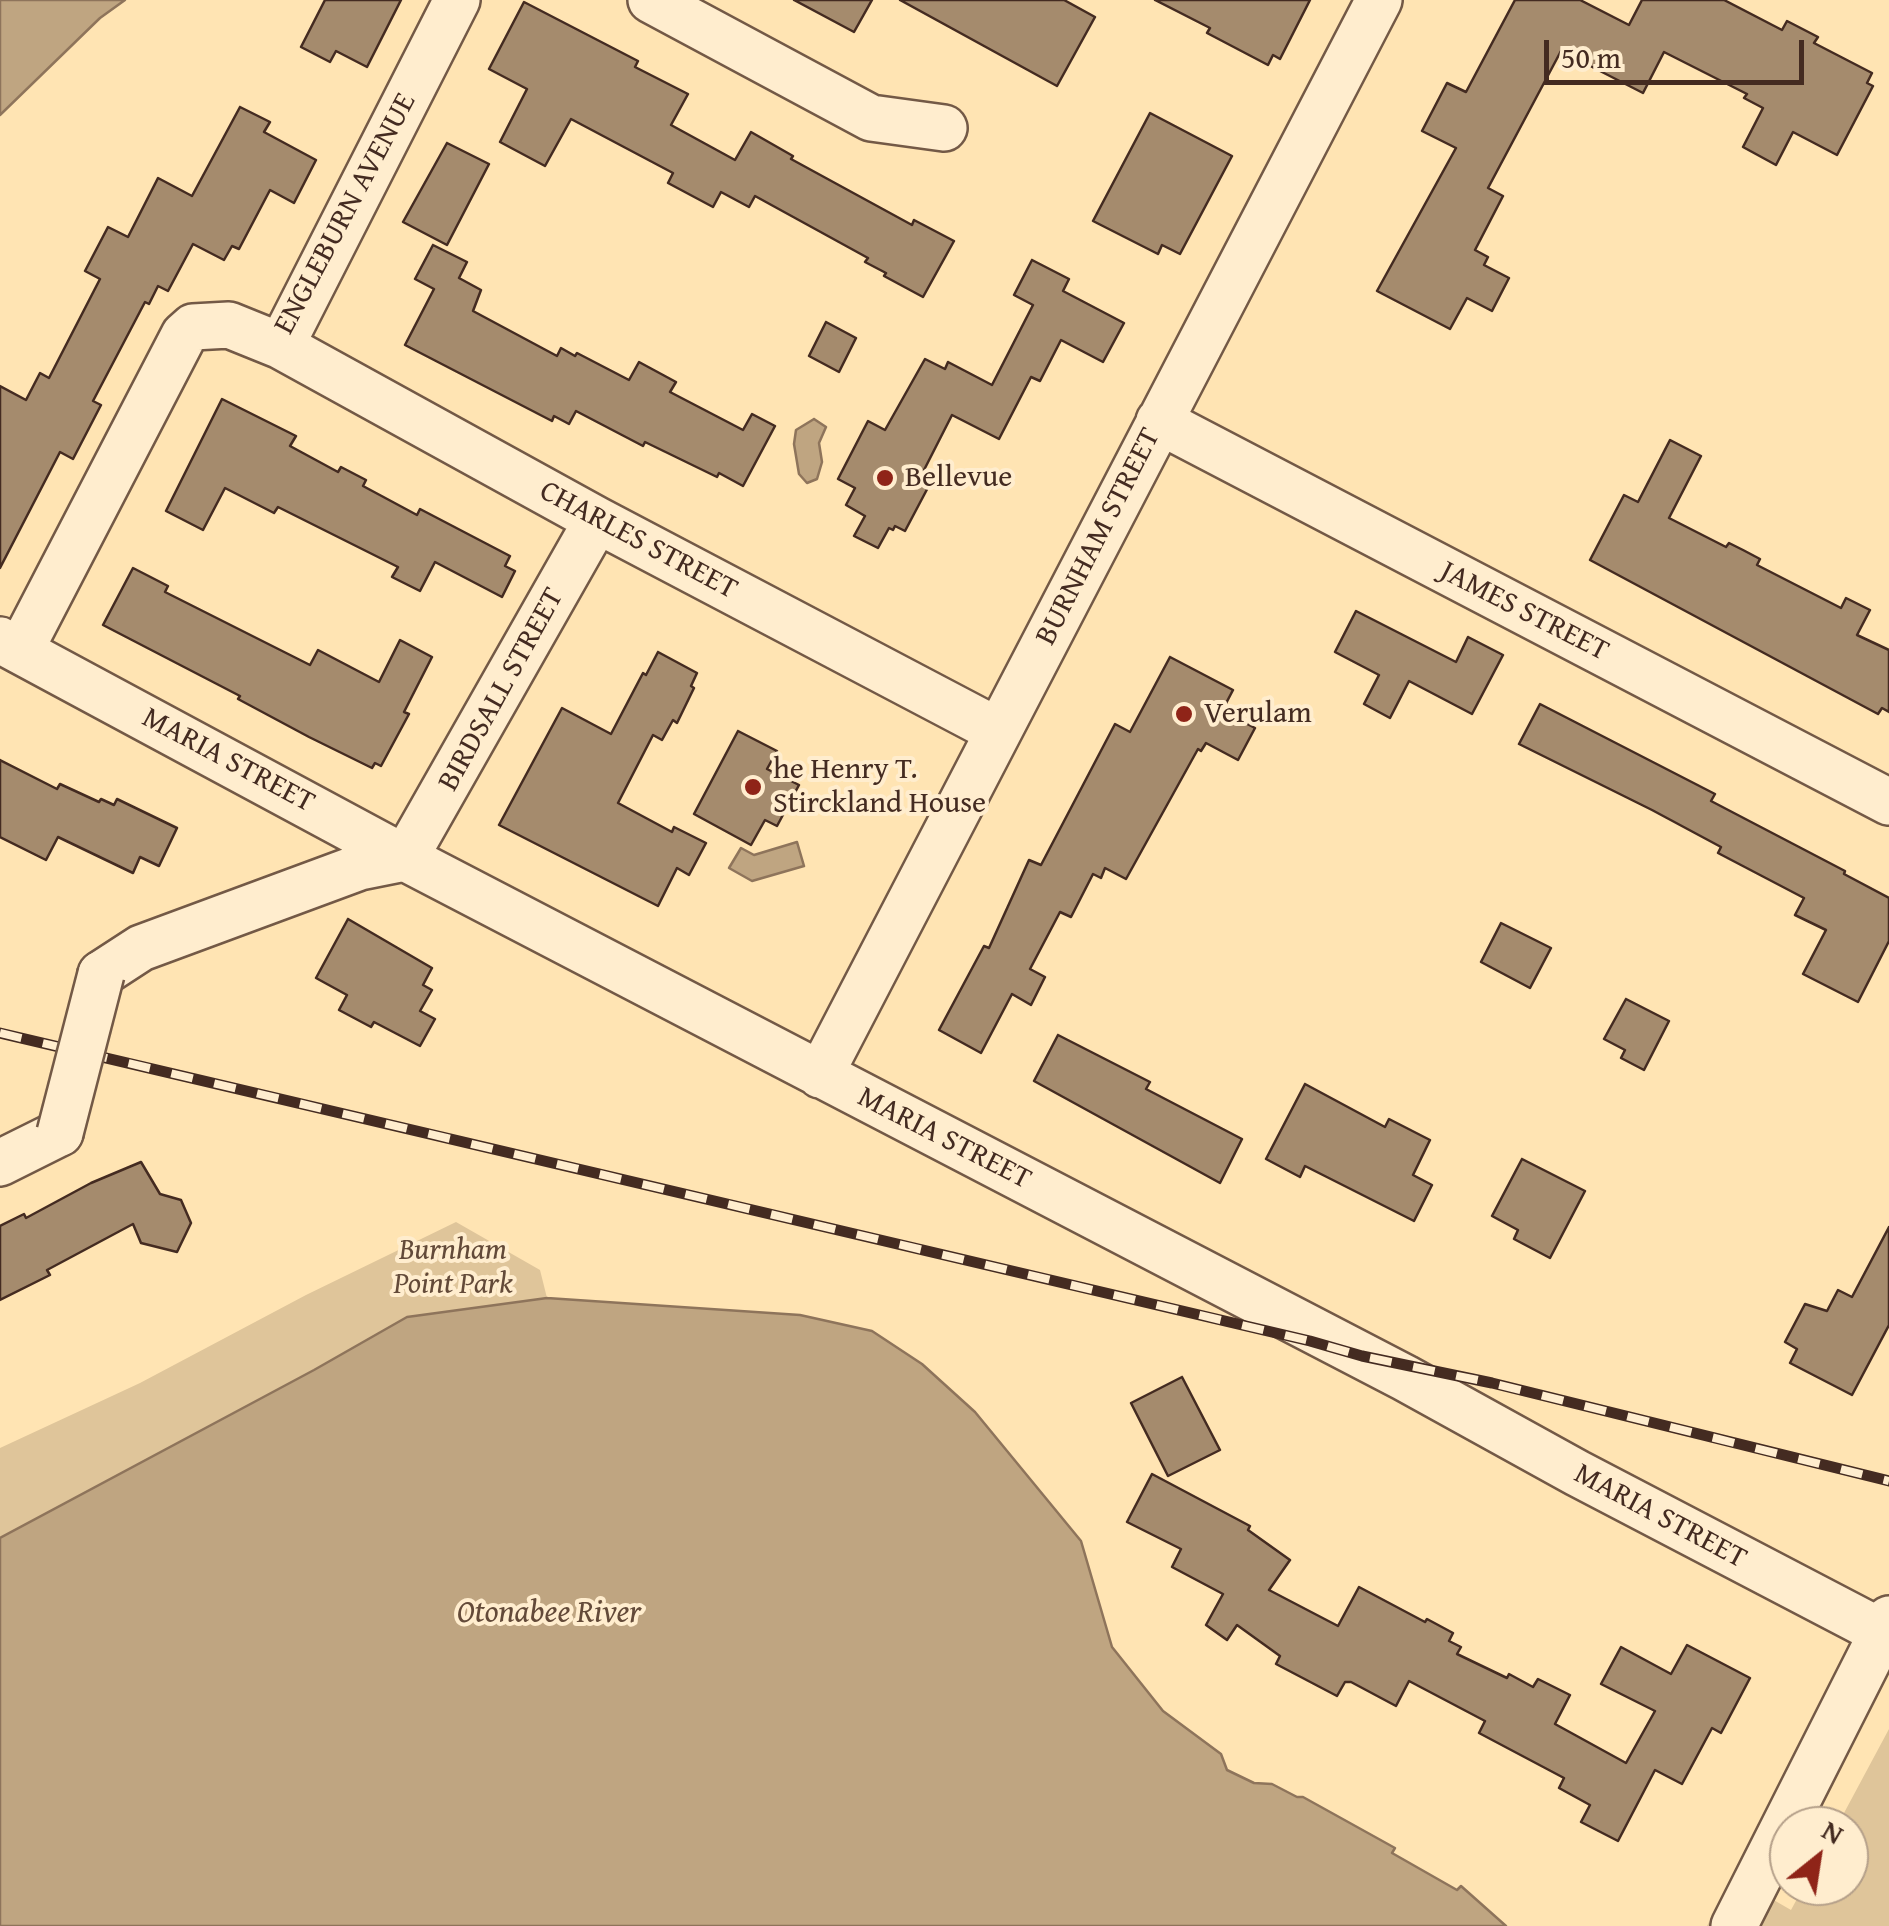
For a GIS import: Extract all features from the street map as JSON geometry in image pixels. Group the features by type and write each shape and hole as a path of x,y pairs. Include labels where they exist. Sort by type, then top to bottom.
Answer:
{"street":[{"name":"ENGLEBURN AVENUE","path":"10,645 184,336 193,327 229,325 281,346 457,0"},
{"path":"651,0 871,118 944,128"},
{"name":"BURNHAM STREET","path":"820,1075 1379,0"},
{"name":"CHARLES STREET","path":"281,346 596,520 998,731"},
{"name":"JAMES STREET","path":"1159,421 1889,802"},
{"name":"BIRDSALL STREET","path":"405,858 596,520"},
{"name":"MARIA STREET","path":"10,645 405,858 1405,1378 1577,1473 1887,1630"},
{"path":"0,1163 60,1133 102,974 141,948 360,867 405,858"},
{"path":"1734,1926 1887,1630"}],"green space":[{"name":"Burnham Point Park","path":"456,1222 540,1270 547,1298 407,1317 0,1538 0,1448 140,1383 306,1295"},
{"path":"1889,1729 1889,1926 1707,1926 1732,1876 1769,1897 1769,1906 1791,1910 1793,1906 1869,1906 1869,1806 1848,1806"}],"water":[{"path":"0,0 125,0 100,18 0,115"},
{"path":"814,419 826,427 819,443 822,462 817,479 807,483 799,474 794,444 796,430"},
{"path":"797,842 804,866 752,881 729,868 741,848 754,855"},
{"name":"Otonabee River","path":"547,1298 800,1315 872,1331 922,1364 975,1412 1081,1541 1112,1647 1163,1711 1221,1754 1227,1770 1254,1783 1272,1784 1303,1797 1395,1848 1392,1853 1457,1890 1461,1886 1506,1926 0,1926 0,1538 407,1317"}],"building":[{"path":"325,0 401,0 367,67 336,51 330,62 301,47"},
{"path":"794,0 872,0 854,32"},
{"path":"900,0 1064,0 1095,17 1057,86"},
{"path":"1155,0 1310,0 1280,59 1273,55 1268,65 1207,33 1210,28"},
{"path":"1515,0 1580,0 1629,25 1642,0 1724,0 1782,30 1787,21 1818,37 1814,43 1872,73 1867,83 1873,86 1837,155 1793,132 1776,165 1743,147 1763,108 1744,98 1747,94 1664,52 1643,93 1561,51 1488,188 1503,196 1475,250 1488,257 1484,265 1509,278 1492,311 1467,298 1450,329 1377,291 1456,148 1422,131 1447,83 1466,92"},
{"path":"524,2 638,61 635,67 688,94 671,125 735,160 751,132 793,156 791,159 912,225 914,220 954,241 923,297 884,276 886,273 865,262 868,258 755,196 749,207 721,192 713,207 668,183 673,173 571,119 545,166 500,142 527,89 489,69"},
{"path":"240,107 270,122 264,132 316,160 294,203 270,190 239,249 232,246 224,260 193,244 168,291 158,286 149,304 145,302 93,401 101,405 73,459 60,452 0,568 0,386 26,400 40,373 49,378 100,279 85,271 108,227 128,237 158,178 192,196"},
{"path":"1150,113 1232,156 1180,254 1162,245 1158,254 1093,221"},
{"path":"447,143 489,164 447,245 403,222"},
{"path":"433,245 467,262 459,278 481,290 473,311 557,356 561,348 575,356 577,353 629,380 639,362 676,382 670,392 743,430 752,414 775,426 743,486 645,442 643,446 576,411 569,424 554,416 552,421 405,345 434,289 415,279"},
{"path":"1032,260 1069,279 1063,291 1124,323 1103,362 1061,340 1040,381 1031,377 999,439 952,415 923,472 933,478 905,531 895,526 893,530 889,528 878,548 854,536 865,516 846,505 855,488 838,479 868,421 885,430 925,359 945,369 948,362 992,385 1033,305 1014,295"},
{"path":"826,322 856,338 839,372 809,356"},
{"path":"222,399 296,436 290,446 338,472 341,467 366,480 363,486 417,515 420,509 510,556 505,566 515,571 502,597 435,562 420,591 392,577 398,567 278,507 274,513 225,488 203,530 166,511"},
{"path":"1670,440 1701,456 1669,518 1726,547 1729,543 1743,550 1760,559 1757,565 1841,608 1846,598 1870,610 1857,635 1889,650 1889,712 1882,708 1878,714 1590,560 1624,495 1638,502"},
{"path":"133,568 168,586 165,592 310,665 318,650 379,682 400,640 432,657 404,712 409,714 381,766 375,763 372,768 309,737 238,699 240,696 103,625"},
{"path":"1356,611 1456,662 1468,637 1503,655 1472,714 1409,681 1390,718 1364,704 1379,675 1335,652"},
{"path":"658,652 697,673 691,686 694,688 677,723 673,720 662,740 653,735 618,803 672,832 674,827 706,843 689,875 677,868 658,906 499,825 562,708 611,734"},
{"path":"1170,657 1233,690 1222,711 1255,728 1238,760 1206,743 1201,751 1198,749 1126,879 1105,868 1101,878 1093,874 1071,917 1060,912 1030,969 1045,977 1031,1005 1012,994 981,1053 939,1030 984,946 989,948 1029,860 1041,865 1115,724 1130,732"},
{"path":"1540,704 1715,794 1711,801 1889,898 1889,941 1858,1002 1803,974 1826,930 1795,915 1804,898 1718,853 1721,847 1519,744"},
{"name":"he Henry T. Stirckland House","path":"738,731 777,751 767,769 799,785 777,826 765,820 751,845 694,814"},
{"path":"0,760 57,789 60,784 114,805 117,799 177,828 159,866 140,857 133,873 58,837 46,860 0,837"},
{"path":"348,919 432,968 423,985 432,990 420,1011 435,1019 420,1046 374,1022 371,1027 339,1010 347,995 316,978"},
{"path":"1501,923 1551,948 1530,988 1481,962"},
{"path":"1626,999 1669,1021 1644,1070 1621,1058 1625,1050 1604,1039"},
{"path":"1058,1035 1150,1082 1146,1089 1242,1139 1220,1183 1034,1081"},
{"path":"1305,1084 1385,1127 1389,1119 1430,1140 1413,1175 1432,1185 1414,1221 1305,1166 1300,1177 1266,1159"},
{"path":"1522,1159 1585,1191 1550,1258 1514,1239 1518,1230 1492,1216"},
{"path":"141,1162 160,1194 181,1200 191,1223 177,1252 141,1243 133,1224 47,1270 50,1275 0,1300 0,1226 24,1214 26,1218 91,1183"},
{"path":"1889,1227 1889,1325 1852,1395 1790,1363 1797,1349 1785,1342 1805,1304 1827,1311 1838,1290 1852,1297"},
{"path":"1182,1377 1220,1450 1168,1476 1131,1403"},
{"path":"1152,1474 1250,1526 1248,1530 1290,1560 1269,1590 1338,1626 1359,1587 1425,1622 1427,1619 1453,1633 1449,1641 1461,1647 1457,1654 1507,1678 1509,1674 1533,1687 1538,1679 1570,1695 1555,1724 1626,1763 1655,1711 1601,1684 1621,1647 1671,1674 1687,1645 1750,1678 1721,1733 1712,1728 1682,1784 1655,1770 1618,1841 1581,1822 1590,1805 1559,1788 1564,1778 1479,1733 1485,1721 1409,1681 1396,1706 1351,1682 1345,1682 1337,1696 1276,1664 1280,1656 1237,1625 1227,1640 1206,1625 1223,1594 1172,1567 1181,1549 1127,1522"}],"railway":[{"path":"0,1033 1362,1356 1492,1383 1889,1481"}],"place":[{"name":"Bellevue","path":"885,478"},
{"name":"Verulam","path":"1184,714"},
{"name":"he Henry T. Stirckland House","path":"753,787"}]}
